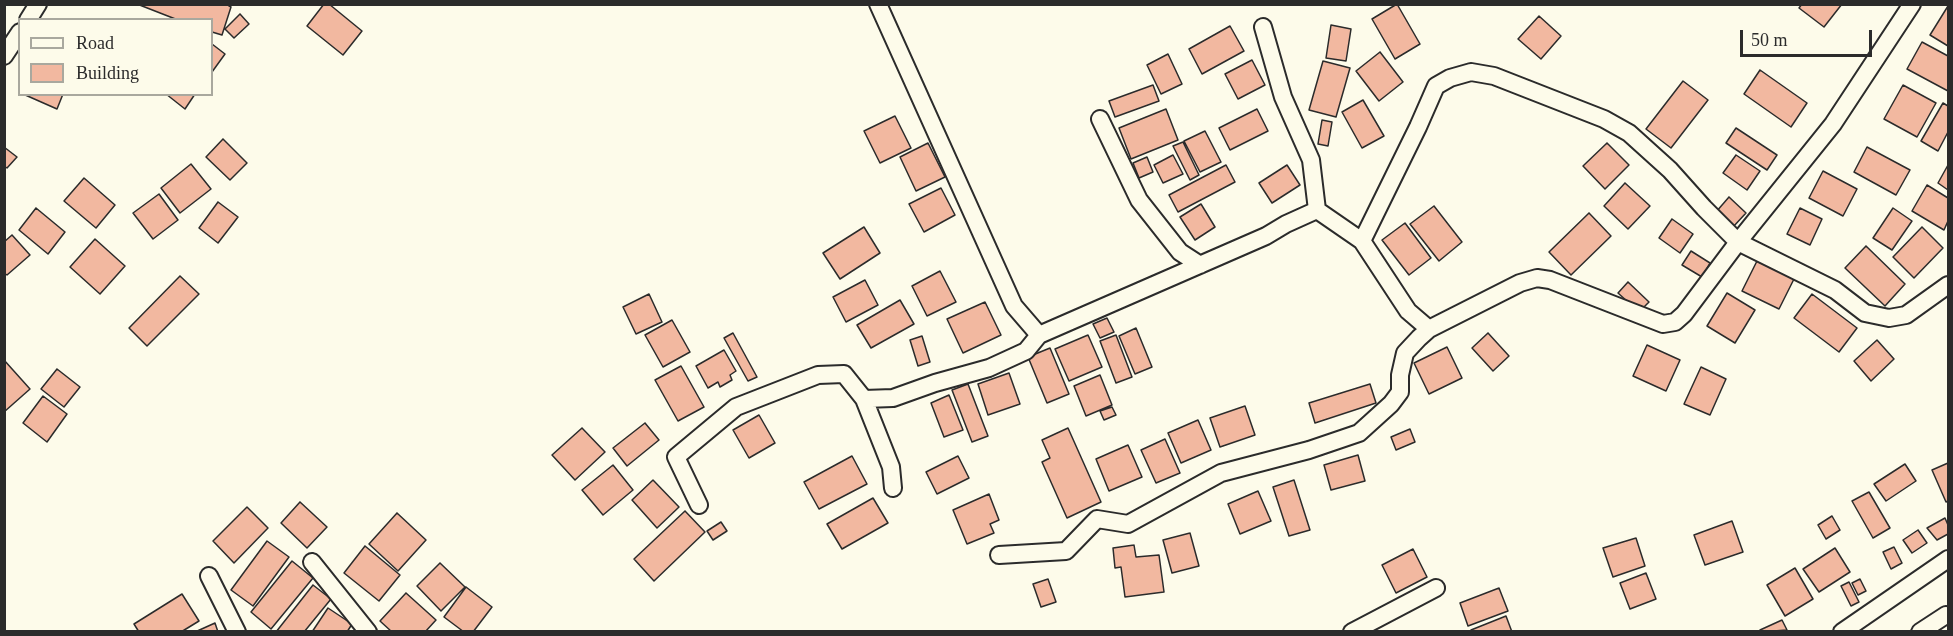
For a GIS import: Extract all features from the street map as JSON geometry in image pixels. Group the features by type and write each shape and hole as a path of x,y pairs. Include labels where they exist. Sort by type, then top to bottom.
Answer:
{"street":[{"path":"29,18 38,4"},
{"path":"878,4 1014,306 1039,335"},
{"path":"999,555 1066,551 1097,519 1128,524 1221,473 1309,450 1359,433 1391,404 1400,392 1400,375 1405,353 1429,329 1520,283 1537,278 1550,280 1663,324 1675,322 1684,314 1738,242 1833,124 1912,4"},
{"path":"1263,27 1283,97 1311,160 1317,210 1362,241 1408,311 1429,329"},
{"path":"4,56 18,35"},
{"path":"1362,241 1436,86 1450,78 1471,72 1494,76 1604,119 1629,133 1670,170 1738,242 1834,290 1865,313 1889,318 1906,315 1948,285"},
{"path":"1100,119 1139,200 1180,252 1200,265"},
{"path":"864,399 893,398 989,368 1026,351 1039,335 1266,236 1317,210"},
{"path":"1177,275 1180,252"},
{"path":"699,505 676,457 736,407 818,375 844,374 864,399 891,466 893,488"},
{"path":"1842,632 1948,559"},
{"path":"312,562 368,632"},
{"path":"209,576 237,632"},
{"path":"1352,632 1437,588"},
{"path":"1920,632 1946,615 1948,616"}],"building":[{"path":"137,4 226,4 231,7 222,35 213,32 213,18 173,18"},
{"path":"324,4 329,4 362,31 343,55 307,26"},
{"path":"1397,4 1420,44 1395,59 1372,19"},
{"path":"1802,4 1842,4 1824,27 1799,8"},
{"path":"1948,6 1948,46 1930,35"},
{"path":"240,14 249,24 234,38 225,29"},
{"path":"1539,16 1561,36 1541,59 1518,39"},
{"path":"1331,25 1351,29 1346,61 1326,58"},
{"path":"1230,26 1244,51 1202,74 1189,49"},
{"path":"1922,42 1948,56 1948,91 1907,69"},
{"path":"213,45 225,54 213,71"},
{"path":"1380,52 1403,82 1379,101 1356,71"},
{"path":"1168,54 1182,84 1161,94 1147,65"},
{"path":"1252,60 1265,85 1238,99 1225,74"},
{"path":"1323,61 1350,68 1336,117 1309,110"},
{"path":"1760,70 1807,103 1791,127 1744,94"},
{"path":"1683,81 1708,100 1671,148 1646,129"},
{"path":"1153,85 1159,101 1115,117 1109,101"},
{"path":"1903,85 1936,103 1917,137 1884,119"},
{"path":"28,96 62,96 57,109"},
{"path":"169,96 194,96 185,109"},
{"path":"1363,100 1384,136 1362,148 1342,112"},
{"path":"1943,103 1948,106 1948,132 1938,151 1921,141"},
{"path":"1166,109 1178,140 1131,159 1119,128"},
{"path":"1257,109 1268,131 1230,150 1219,128"},
{"path":"895,116 911,148 880,163 864,131"},
{"path":"1322,120 1332,122 1328,146 1318,144"},
{"path":"1736,128 1777,155 1767,170 1726,143"},
{"path":"1205,131 1221,162 1200,172 1184,141"},
{"path":"223,139 247,163 230,180 206,157"},
{"path":"1183,142 1199,175 1190,180 1173,146"},
{"path":"928,143 945,177 916,191 900,157"},
{"path":"1607,143 1629,165 1605,189 1583,166"},
{"path":"4,147 17,157 7,168 4,166"},
{"path":"1867,147 1910,170 1896,195 1854,172"},
{"path":"1173,155 1183,174 1163,183 1154,165"},
{"path":"1736,155 1760,171 1747,190 1723,173"},
{"path":"1147,157 1153,172 1139,178 1133,163"},
{"path":"191,164 211,189 180,213 161,188"},
{"path":"1226,165 1235,182 1178,212 1169,195"},
{"path":"1287,165 1300,185 1272,203 1259,183"},
{"path":"1948,165 1948,190 1938,183"},
{"path":"1823,171 1857,189 1843,216 1809,198"},
{"path":"84,178 115,205 96,228 64,201"},
{"path":"1625,183 1650,206 1628,229 1604,206"},
{"path":"1927,185 1948,198 1948,221 1944,230 1912,211"},
{"path":"941,188 955,215 924,232 909,204"},
{"path":"159,194 178,220 153,239 133,213"},
{"path":"1729,197 1746,213 1733,227 1716,212"},
{"path":"218,202 238,217 218,243 199,228"},
{"path":"1201,204 1215,227 1195,240 1180,217"},
{"path":"1434,206 1462,242 1439,261 1410,224"},
{"path":"36,208 65,232 48,254 19,230"},
{"path":"1800,208 1822,219 1810,245 1787,234"},
{"path":"1893,208 1912,221 1892,250 1873,238"},
{"path":"1589,213 1611,236 1571,275 1549,252"},
{"path":"1672,219 1693,234 1680,253 1659,238"},
{"path":"1405,223 1431,258 1409,275 1382,240"},
{"path":"864,227 880,253 840,279 823,253"},
{"path":"1922,227 1943,248 1914,278 1893,257"},
{"path":"12,235 30,255 7,275 4,273 4,242"},
{"path":"95,239 125,266 100,294 70,267"},
{"path":"1866,246 1905,284 1885,306 1845,268"},
{"path":"1691,251 1710,263 1702,277 1682,265"},
{"path":"1757,261 1794,279 1779,309 1742,291"},
{"path":"940,271 956,302 927,316 912,286"},
{"path":"180,276 199,294 147,346 129,328"},
{"path":"865,280 878,305 846,322 833,297"},
{"path":"1628,282 1649,302 1639,312 1618,293"},
{"path":"1727,293 1755,310 1735,343 1707,326"},
{"path":"649,294 662,322 636,334 623,307"},
{"path":"1812,294 1857,328 1839,352 1794,318"},
{"path":"900,300 914,324 871,348 857,325"},
{"path":"985,302 1001,335 963,353 947,319"},
{"path":"1107,318 1114,332 1100,338 1093,324"},
{"path":"672,320 690,352 663,367 645,335"},
{"path":"1136,328 1152,367 1135,374 1119,336"},
{"path":"733,333 757,377 748,381 724,338"},
{"path":"1488,333 1509,356 1493,371 1472,348"},
{"path":"1088,335 1102,367 1069,381 1055,349"},
{"path":"1116,335 1132,377 1116,383 1100,341"},
{"path":"922,336 930,362 918,366 910,340"},
{"path":"1877,340 1894,359 1871,381 1854,361"},
{"path":"1647,345 1680,360 1666,391 1633,376"},
{"path":"1447,347 1462,378 1429,394 1414,363"},
{"path":"1050,348 1069,394 1047,403 1028,357"},
{"path":"724,350 736,371 730,375 732,380 720,387 718,382 708,388 696,366"},
{"path":"4,360 30,389 4,412"},
{"path":"681,366 704,407 678,421 655,380"},
{"path":"1701,367 1726,379 1710,415 1684,404"},
{"path":"57,369 80,387 64,407 41,389"},
{"path":"1009,373 1020,404 988,415 978,384"},
{"path":"1100,375 1112,405 1086,416 1074,386"},
{"path":"968,384 988,436 972,442 952,390"},
{"path":"1370,384 1376,403 1315,423 1309,403"},
{"path":"949,395 963,430 944,437 931,403"},
{"path":"43,396 67,414 47,442 23,423"},
{"path":"1245,406 1255,435 1220,447 1210,418"},
{"path":"1112,407 1116,415 1104,420 1100,411"},
{"path":"759,415 775,443 749,458 733,430"},
{"path":"1198,420 1211,450 1181,463 1168,433"},
{"path":"645,423 659,440 627,466 613,448"},
{"path":"582,428 605,452 575,480 552,455"},
{"path":"1068,428 1101,502 1067,518 1042,462 1050,458 1042,440"},
{"path":"1410,429 1415,442 1396,450 1391,437"},
{"path":"1165,439 1180,473 1156,483 1141,450"},
{"path":"1128,445 1142,477 1109,491 1096,459"},
{"path":"1358,455 1365,481 1331,490 1324,465"},
{"path":"852,456 867,484 819,509 804,482"},
{"path":"958,456 969,478 937,494 926,472"},
{"path":"1948,463 1948,501 1946,502 1932,470"},
{"path":"1905,464 1916,481 1886,501 1874,484"},
{"path":"613,465 633,490 603,515 582,490"},
{"path":"653,480 679,507 657,528 632,500"},
{"path":"1294,480 1310,530 1289,536 1273,487"},
{"path":"1258,491 1271,521 1240,534 1228,504"},
{"path":"1869,492 1890,528 1873,538 1852,501"},
{"path":"989,494 999,520 990,524 994,533 967,544 953,510"},
{"path":"873,498 888,523 842,549 827,524"},
{"path":"300,502 327,527 307,548 281,523"},
{"path":"247,507 268,528 234,563 213,541"},
{"path":"685,511 705,532 654,581 634,559"},
{"path":"397,513 426,540 398,571 369,544"},
{"path":"1832,516 1840,530 1826,539 1818,525"},
{"path":"1945,518 1948,534 1937,540 1927,528"},
{"path":"1732,521 1743,552 1705,565 1694,535"},
{"path":"721,522 727,531 713,540 707,531"},
{"path":"1918,530 1927,543 1912,553 1903,540"},
{"path":"1190,533 1199,566 1172,573 1163,540"},
{"path":"1636,538 1645,566 1613,577 1603,548"},
{"path":"267,541 289,557 253,606 231,590"},
{"path":"1134,545 1136,557 1159,555 1164,592 1125,597 1121,567 1115,568 1113,548"},
{"path":"365,546 400,575 379,601 344,573"},
{"path":"1894,547 1902,563 1891,569 1883,552"},
{"path":"1835,548 1850,572 1819,592 1803,569"},
{"path":"1413,549 1427,577 1396,593 1382,565"},
{"path":"292,561 313,578 271,629 251,612"},
{"path":"440,563 465,587 441,611 417,586"},
{"path":"1795,568 1813,599 1785,616 1767,585"},
{"path":"1646,573 1656,599 1630,609 1620,583"},
{"path":"1048,579 1056,602 1041,607 1033,584"},
{"path":"1860,579 1866,591 1858,595 1852,583"},
{"path":"1849,582 1859,602 1851,606 1841,586"},
{"path":"313,585 331,599 304,632 276,632"},
{"path":"466,587 492,607 473,632 464,632 444,617"},
{"path":"1499,588 1508,611 1468,626 1460,603"},
{"path":"406,593 436,620 425,632 392,632 380,621"},
{"path":"182,594 199,621 181,632 139,632 134,624"},
{"path":"328,608 352,624 347,632 312,632"},
{"path":"1506,616 1512,632 1471,632 1471,630"},
{"path":"1782,620 1787,630 1760,632 1760,630"},
{"path":"215,623 218,632 195,632"}]}
